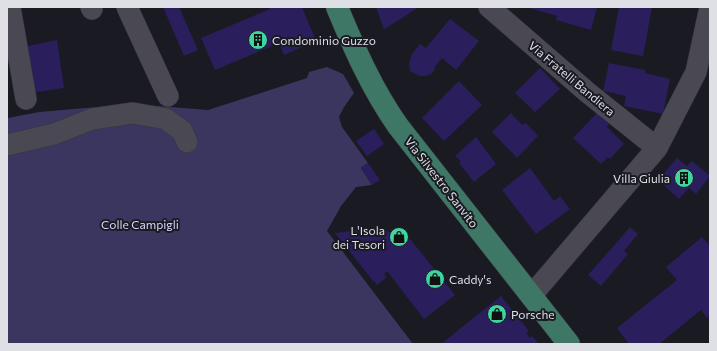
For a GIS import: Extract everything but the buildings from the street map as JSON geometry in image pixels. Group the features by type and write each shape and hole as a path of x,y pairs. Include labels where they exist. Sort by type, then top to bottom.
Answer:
{"main road":[{"name":"Via Silvestro Sanvito","path":"337,7 355,52 385,108 569,344"}],"street":[{"path":"10,7 26,99"},
{"path":"127,7 168,96"},
{"name":"Via Fratelli Bandiera","path":"489,7 587,92 657,148"},
{"path":"532,296 657,148 696,72 710,7"},
{"path":"7,145 54,134 92,119 133,113 166,119 182,131 187,142"}],"green space":[{"name":"Colle Campigli","path":"327,67 343,74 354,93 339,117 342,127 368,163 361,168 372,185 356,187 341,206 327,231 413,344 7,344 7,115 8,118 39,112 133,104 208,110 307,78 309,72"}],"place":[{"name":"Condominio Guzzo","path":"258,40"},
{"name":"Villa Giulia","path":"684,178"},
{"name":"L'Isola dei Tesori","path":"399,237"},
{"name":"Caddy's","path":"435,279"},
{"name":"Porsche","path":"497,314"}]}
